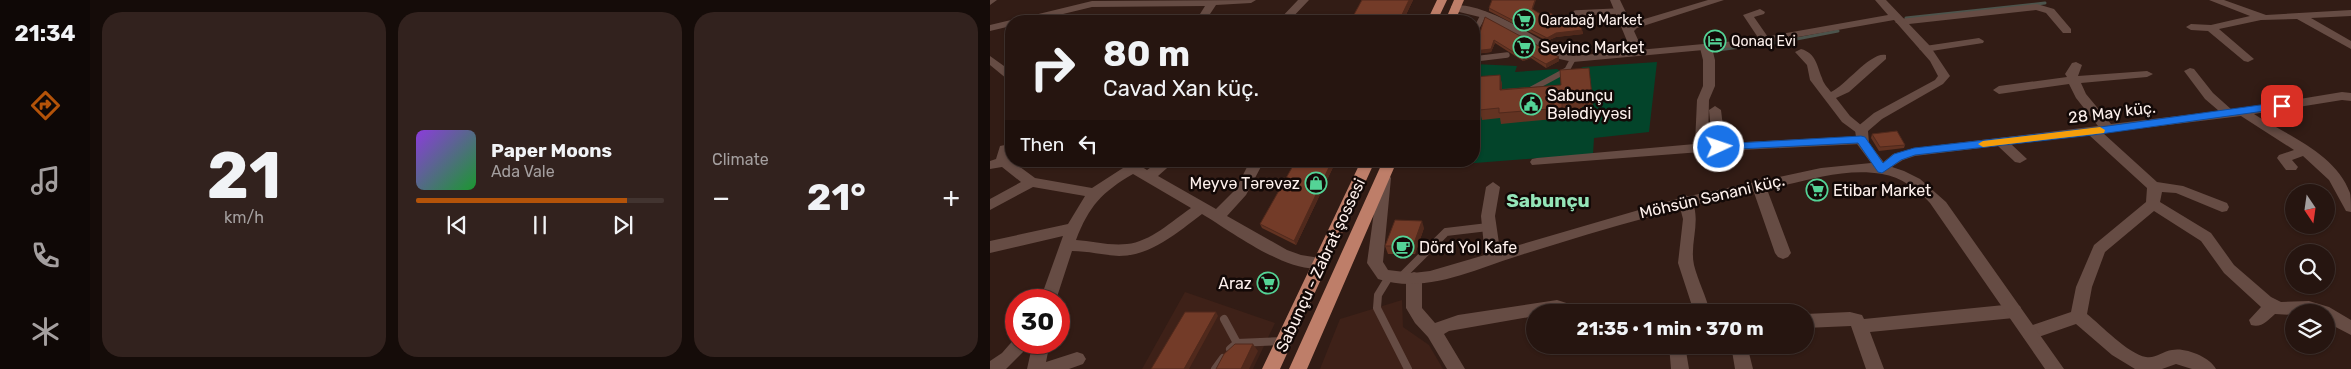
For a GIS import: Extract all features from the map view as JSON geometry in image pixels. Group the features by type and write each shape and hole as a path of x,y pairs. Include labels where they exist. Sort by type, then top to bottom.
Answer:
{"main road":[{"path":"1440,4 1457,4"},
{"name":"Sabunçu - Zabrat şossesi","path":"1271,369 1365,167"},
{"path":"1298,369 1387,168"}],"street":[{"path":"1065,15 1088,3 1212,3 1251,0"},
{"path":"1289,15 1304,0"},
{"path":"1615,0 1638,53"},
{"path":"1629,29 1704,2 1719,0"},
{"path":"1537,162 1861,135 1878,116 1942,79 1943,72 1925,49 1880,0"},
{"path":"1457,4 1484,14 1522,33 1559,56 1573,59 1706,48 2034,0"},
{"path":"2214,0 2261,17"},
{"path":"1206,15 1212,3"},
{"path":"1898,20 2037,6 2050,11 2067,31"},
{"path":"1687,8 1695,20"},
{"path":"1760,12 1748,15 1765,40"},
{"path":"2191,27 2211,28 2261,17 2351,13"},
{"path":"2338,14 2351,23"},
{"path":"2299,16 2351,46"},
{"path":"990,28 1005,24"},
{"path":"2211,28 2248,59"},
{"path":"1925,49 1978,41"},
{"path":"1701,148 1703,100 1708,86 1709,60 1706,48"},
{"path":"1801,52 1813,64 1816,80 1861,135 1882,169"},
{"path":"1829,97 1842,92 1859,79 1870,64 1882,57"},
{"path":"990,59 1005,72"},
{"path":"2076,65 2072,69 2073,80 2080,95 2108,129"},
{"path":"2190,71 2209,96 2229,113"},
{"path":"1999,90 2073,80 2147,74"},
{"name":"28 May küç.","path":"1882,169 1898,157 1909,153 2243,112 2342,96 2351,97"},
{"path":"1715,110 1719,147"},
{"path":"2243,112 2304,151 2327,169 2346,186 2351,207"},
{"path":"2078,316 2084,287 2098,249 2152,204 2155,192 2153,186 2093,131"},
{"path":"2000,142 2020,159"},
{"path":"2291,167 2284,158 2304,151"},
{"path":"1011,167 1031,182 1096,193"},
{"path":"1052,289 1071,236 1088,202 1125,167"},
{"path":"1130,167 1287,256 1321,263"},
{"path":"1147,177 1161,167"},
{"path":"1217,217 1241,192 1254,167"},
{"path":"1387,168 1375,264 1383,275 1401,278 1413,308 1434,332 1456,369"},
{"name":"Möhsün Sənani küç.","path":"1401,278 1443,273 1684,200 1758,184 1848,169 1882,169 1910,179 1932,195 2056,369"},
{"path":"990,205 1014,194 1031,182"},
{"path":"1758,184 1783,253"},
{"path":"2153,186 2178,189 2222,207"},
{"path":"1493,187 1488,227 1493,258"},
{"path":"1684,200 1690,219 1686,263 1699,304"},
{"path":"2152,204 2200,231 2230,269 2255,295 2272,307 2285,309"},
{"path":"990,247 1071,236 1125,250 1136,249 1178,224 1200,208"},
{"path":"990,254 1071,236"},
{"path":"2257,320 2272,307"},
{"path":"1434,332 1444,326 1458,322 1526,311"},
{"path":"1860,326 2014,311"},
{"path":"2030,333 2078,316"},
{"path":"2078,316 2133,360 2144,365 2153,365 2170,357 2180,357 2207,369"},
{"path":"2335,319 2351,328"},
{"path":"1814,321 1856,320 1860,326 1875,369"},
{"path":"993,369 1012,354"},
{"path":"1036,369 1039,354"},
{"path":"1679,354 1680,369"},
{"path":"1741,354 1744,369"},
{"path":"1047,369 1077,359"}],"lane":[{"path":"1576,13 1619,10"},
{"path":"1480,22 1484,14"},
{"path":"1480,58 1507,56"},
{"path":"1526,93 1567,70 1573,59"},
{"path":"1408,369 1377,308 1378,294 1401,278 1446,232 1488,227"},
{"path":"1224,319 1238,343"},
{"path":"1215,369 1230,348 1238,343 1284,341"}],"shaded area":[{"path":"1185,292 1275,323 1253,369 1142,369"},
{"path":"1402,300 1403,327 1429,345 1443,369 1320,369 1340,319"}],"green space":[{"path":"1657,62 1649,132 1594,138 1593,154 1480,163 1480,64 1517,66 1515,72 1557,69 1566,75 1583,67"}],"building":[{"path":"1362,0 1409,0 1402,15 1354,15"},
{"path":"1492,0 1535,0 1532,9 1544,16 1550,13 1563,20 1579,18 1582,30 1556,33 1547,38 1489,8"},
{"path":"1485,17 1559,57 1546,64 1530,55 1523,58 1494,40 1491,49 1480,50 1480,32"},
{"path":"1589,68 1592,96 1581,97 1581,100 1562,102 1562,108 1499,113 1499,108 1480,110 1480,77 1500,75 1500,90 1561,85 1560,70"},
{"path":"1897,131 1905,145 1880,147 1872,134"},
{"path":"1292,167 1329,167 1294,241 1260,224"},
{"path":"1395,220 1422,221 1413,246 1385,246"},
{"path":"1185,312 1216,312 1184,369 1151,369"},
{"path":"1235,344 1253,344 1241,369 1216,369 1224,354"}],"waterway":[{"path":"1906,18 2045,3"},
{"path":"1717,50 1781,42 1838,31"}],"slow traffic":[{"path":"1983,144 2100,130"}],"place":[{"name":"Qarabağ Market","path":"1524,20"},
{"name":"Qonaq Evi","path":"1715,41"},
{"name":"Sevinc Market","path":"1524,47"},
{"name":"Sabunçu Bələdiyyəsi","path":"1531,104"},
{"name":"Meyvə Tərəvəz","path":"1316,183"},
{"name":"Etibar Market","path":"1817,190"},
{"name":"Dörd Yol Kafe","path":"1403,247"},
{"name":"Araz","path":"1268,283"}],"district":[{"name":"Sabunçu","path":"1548,200"}],"route":[{"path":"1719,147 1861,140 1882,169 1898,157 1914,152 2282,106"}]}
